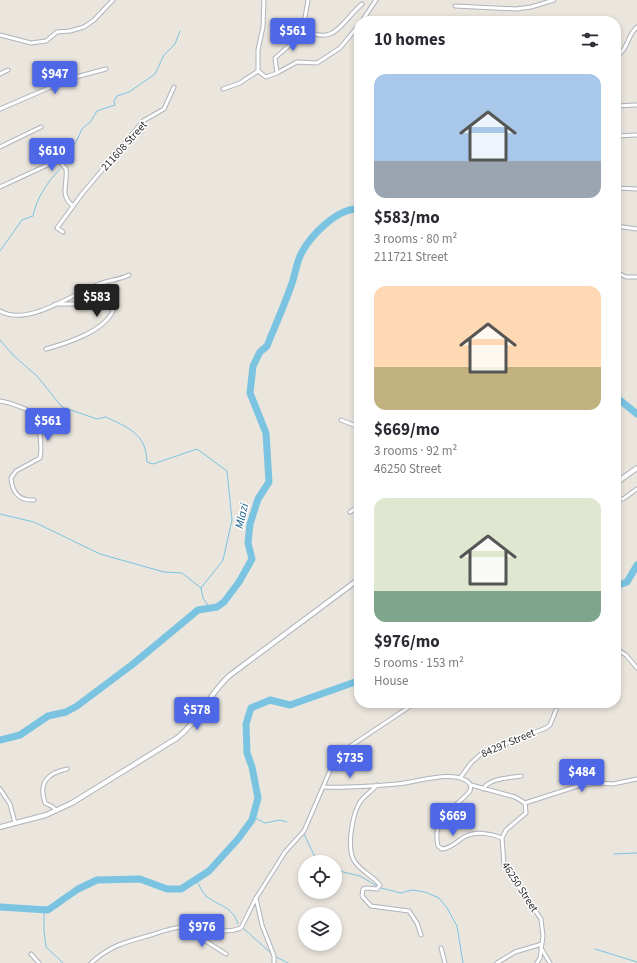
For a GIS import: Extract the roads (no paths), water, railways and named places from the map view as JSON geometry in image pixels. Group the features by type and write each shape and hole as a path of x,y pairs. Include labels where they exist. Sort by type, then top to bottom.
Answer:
{"street":[{"path":"0,35 31,43 46,41 57,32 70,32 84,27 94,20 113,0"},
{"path":"258,71 258,50 263,27 264,0"},
{"path":"277,73 275,58 292,43 304,29 308,0"},
{"path":"365,16 376,0"},
{"path":"455,6 516,10 554,0"},
{"path":"304,29 320,36 329,36 362,4"},
{"path":"621,54 630,36 637,27"},
{"path":"258,71 266,77 297,62 313,63 322,60 340,48 354,31"},
{"path":"0,109 72,78 106,69"},
{"path":"0,74 8,70"},
{"path":"223,89 249,78 258,71"},
{"name":"211608 Street","path":"63,232 58,228 73,206 143,121 164,109 174,87"},
{"path":"621,106 637,106"},
{"path":"0,147 40,127"},
{"path":"621,136 637,135"},
{"path":"0,187 54,162 60,162 66,169 64,189 66,198 73,206"},
{"path":"621,188 637,189"},
{"path":"621,227 637,229"},
{"path":"621,274 626,277 637,277"},
{"path":"0,311 9,315 20,316 54,304 99,283 129,275"},
{"path":"46,349 78,338 106,320 113,311 111,306 105,304 54,304"},
{"path":"0,401 11,403 32,413 37,420 40,442 40,458 16,471 11,478 16,495 21,499 34,500"},
{"path":"341,420 354,425"},
{"path":"621,479 637,468"},
{"path":"621,498 637,489"},
{"path":"350,512 354,509"},
{"path":"0,827 56,811 72,803 178,738 188,729 218,686 229,676 354,584"},
{"path":"621,652 626,655 637,668"},
{"path":"91,963 105,951 127,941 165,930 189,927 228,931 241,928 256,898 285,852 304,831 332,766 346,749 408,708"},
{"name":"84297 Street","path":"460,778 471,763 482,753 546,728 550,725 556,710"},
{"path":"56,811 53,807 45,803 43,786 51,774 67,769"},
{"path":"483,789 487,784 521,776"},
{"path":"324,787 397,784 431,777 460,778 471,785 515,797 525,803 581,785 598,783 613,784 637,779"},
{"path":"377,785 360,802 350,840 351,857 362,871 380,885 377,889 363,889 362,896 371,906 409,911 418,923 421,935"},
{"path":"471,785 468,794 454,805 442,819 437,837 438,846 442,849 448,848 466,836 474,834 491,834 502,838 506,830 526,813 525,803"},
{"path":"0,789 10,804 15,823"},
{"name":"46250 Street","path":"502,838 504,865 541,919 544,933 537,963"},
{"path":"256,898 262,925 274,956 274,963"},
{"path":"189,927 204,940 226,954"},
{"path":"497,963 515,952 542,944"},
{"path":"441,948 445,963"},
{"path":"541,948 550,963"},
{"path":"31,954 39,963"}],"waterway":[{"path":"65,159 82,129 91,121 97,111 115,105 114,101 117,96 129,92 155,74 164,55 175,44 180,31"},
{"path":"0,251 22,220 33,216 43,191 60,169"},
{"name":"Mlazi","path":"0,740 20,735 48,716 66,712 77,706 133,664 198,610 217,607 224,602 239,582 252,559 248,543 250,524 258,499 269,482 266,433 250,393 253,366 260,352 267,346 288,294 299,258 305,247 326,224 342,213 354,210"},
{"path":"0,340 13,355 37,376 62,407 97,419 106,417 128,428 143,444 147,462 153,464 197,449 227,471 232,520 223,560 201,588"},
{"name":"Mlazi","path":"621,401 637,414"},
{"path":"0,514 34,522 100,554 164,572 182,573 201,588 203,598 209,607"},
{"path":"621,584 627,582 637,565"},
{"path":"0,907 48,910 78,889 97,880 140,879 167,889 181,889 209,871 238,839 252,820 258,798 252,767 247,753 246,724 251,708 270,700 290,705 354,682"},
{"path":"253,817 265,823 280,820 287,822"},
{"path":"304,834 314,855"},
{"path":"614,854 637,853"},
{"path":"342,872 360,876 377,886"},
{"path":"196,880 206,896 233,913 238,924"},
{"path":"381,888 401,893 412,890 425,892 439,898 447,908 457,926 463,963"},
{"path":"44,910 46,947 63,963"},
{"path":"243,928 272,954"},
{"path":"595,949 637,962"},
{"path":"276,957 288,963"}]}
